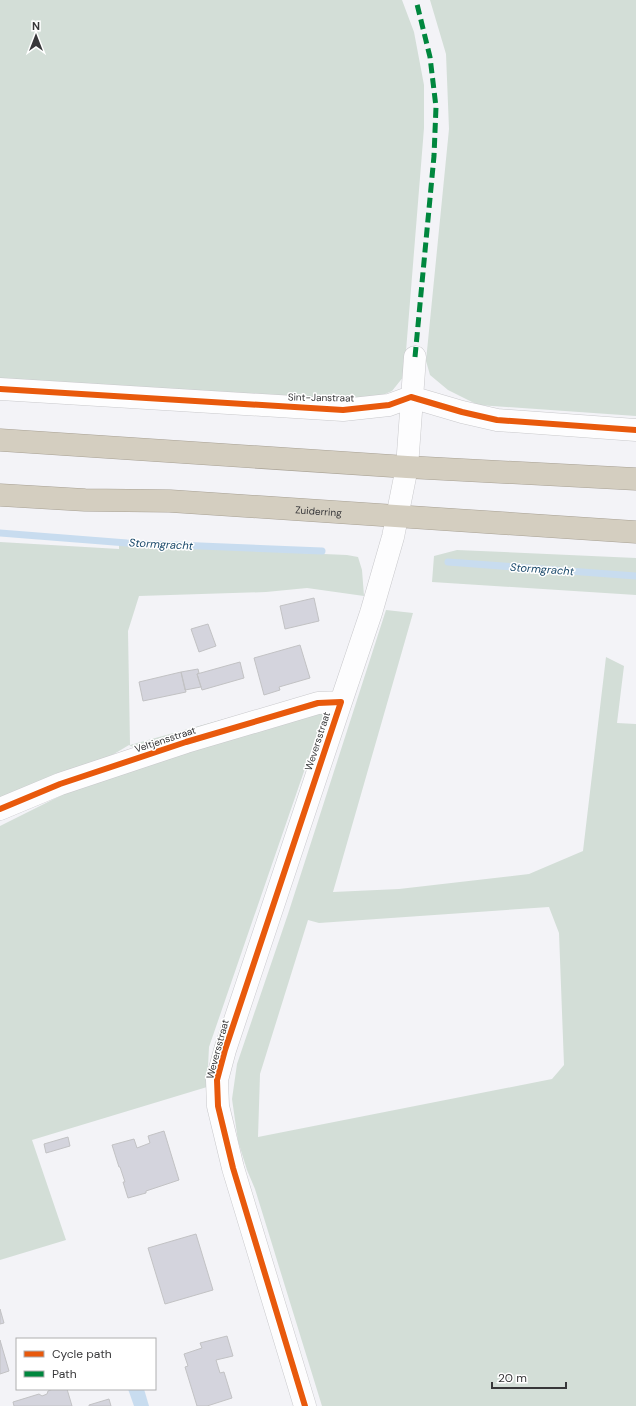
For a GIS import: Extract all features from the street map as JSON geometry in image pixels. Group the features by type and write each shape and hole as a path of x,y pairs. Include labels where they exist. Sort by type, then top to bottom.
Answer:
{"highway":[{"path":"0,440 407,467 636,479"},
{"name":"Zuiderring","path":"0,495 85,500 170,501 636,532"}],"street":[{"name":"Weversstraat","path":"305,1406 233,1168 218,1106 217,1080 230,1036 372,613 398,516 407,467 415,357"},
{"name":"Sint-Janstraat","path":"0,389 343,410 389,405 411,397"},
{"path":"411,397 462,412 497,420 636,430"},
{"name":"Veltjensstraat","path":"0,808 60,784 186,742 318,703 341,702"}],"shaded area":[{"path":"0,0 402,0 414,32 424,85 424,128 404,376 392,391 373,399 350,402 0,378"},
{"path":"430,0 636,0 636,416 478,405 448,390 430,375 426,361 449,129 446,54"},
{"path":"0,542 119,549 119,545 347,555 358,557 362,570 364,596 307,588 266,592 139,596 128,631 130,745 275,705 331,693 209,1047 207,1087 32,1140 66,1240 0,1260 0,826 82,785 141,751 129,745 109,757 0,800"},
{"path":"457,550 636,558 636,595 432,582 434,556"},
{"path":"386,610 413,613 333,892 399,889 529,874 583,851 606,657 624,666 617,723 636,724 636,1406 322,1406 255,1189 238,1141 232,1099 237,1064 288,914","holes":["549,907 559,933 564,1065 552,1079 258,1137 260,1074 308,920 319,923"]}],"water":[{"path":"128,1390 144,1390 149,1406 134,1406"}],"building":[{"path":"314,598 319,621 285,629 280,606"},
{"path":"208,624 216,646 199,652 191,629"},
{"path":"300,645 310,678 279,687 280,690 264,695 254,658"},
{"path":"240,662 244,678 202,690 197,674"},
{"path":"198,669 199,673 197,674 201,687 185,690 181,672"},
{"path":"181,672 186,692 143,701 139,682"},
{"path":"164,1131 179,1180 146,1191 146,1193 128,1198 123,1182 125,1182 112,1145 134,1139 137,1148 150,1143 148,1136"},
{"path":"68,1137 70,1146 46,1153 44,1144"},
{"path":"196,1234 213,1290 165,1304 148,1248"},
{"path":"0,1309 4,1323 0,1324"},
{"path":"227,1336 233,1356 216,1360 220,1373 224,1372 232,1398 207,1406 197,1406 185,1367 188,1366 184,1354 202,1348 200,1343"},
{"path":"0,1340 9,1371 0,1374"},
{"path":"67,1390 72,1406 14,1406 13,1402 39,1394 42,1396 47,1394 48,1391"},
{"path":"109,1399 111,1406 89,1406 89,1405"}],"waterway":[{"name":"Stormgracht","path":"0,533 127,543 322,551"},
{"name":"Stormgracht","path":"448,562 636,576"}],"marked path":[{"path":"415,357 434,156 436,107 430,57 416,0"}],"cycle path":[{"path":"0,389 343,410 389,405 411,397 462,412 497,420 636,430"},
{"path":"0,809 60,784 186,742 318,703 341,702 225,1050 217,1080 218,1106 233,1168 305,1406"}]}
